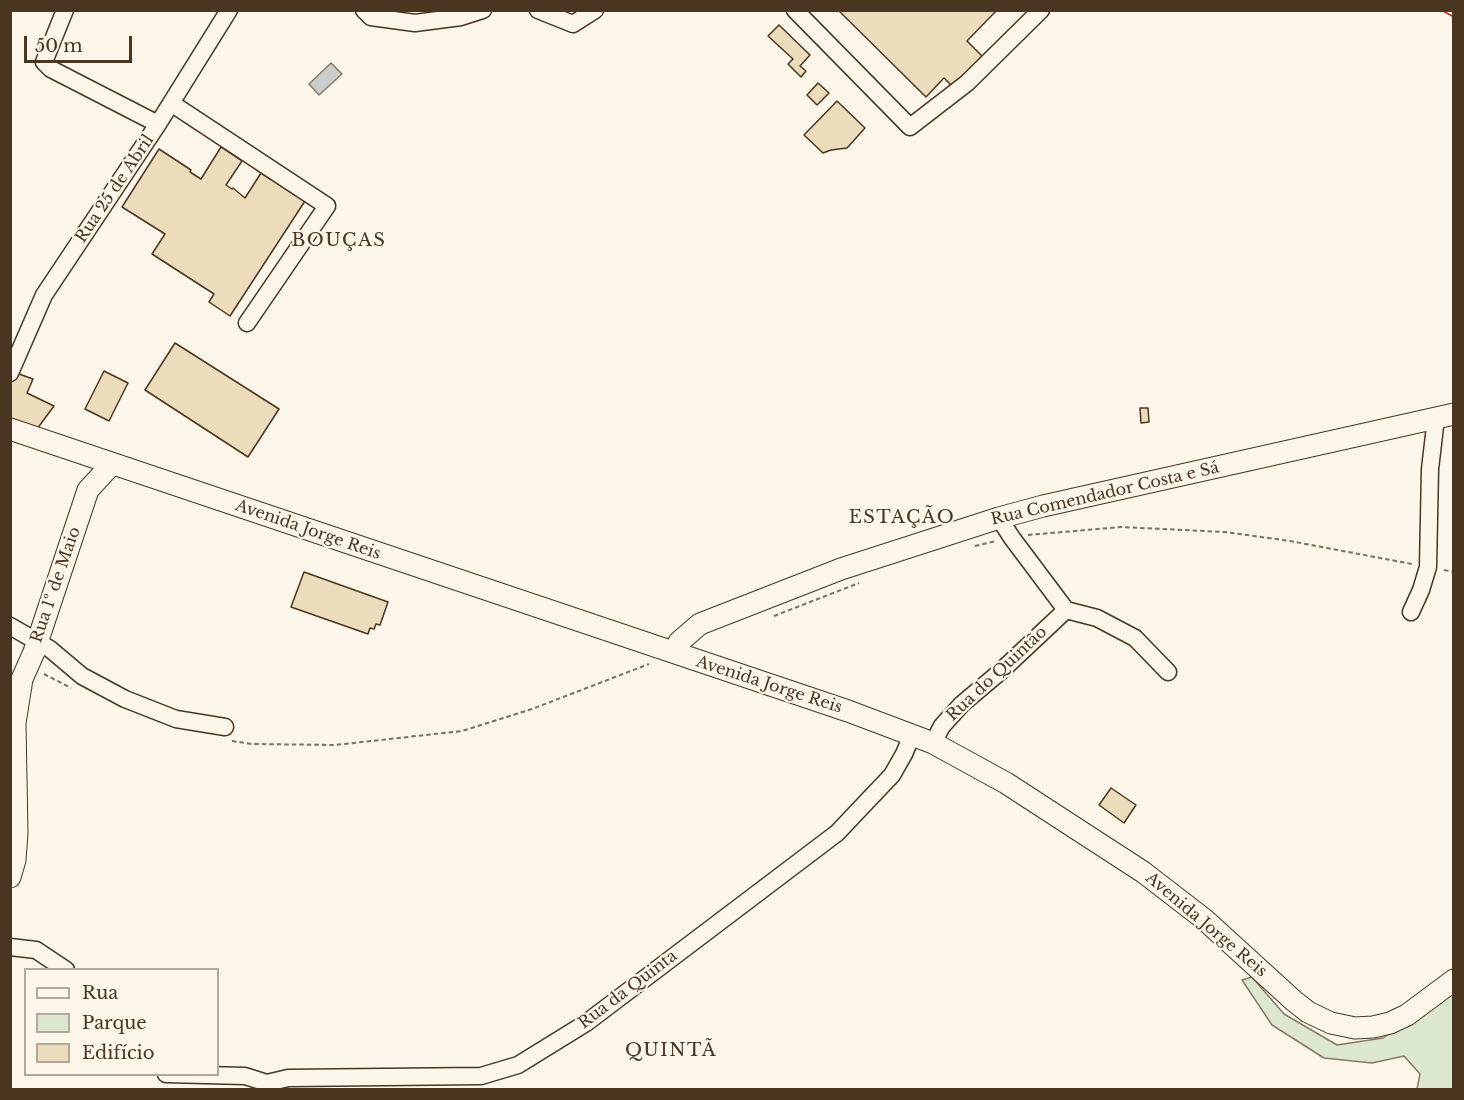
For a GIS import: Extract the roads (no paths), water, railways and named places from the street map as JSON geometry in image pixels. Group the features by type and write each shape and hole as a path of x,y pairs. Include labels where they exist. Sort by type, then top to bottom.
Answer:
{"main road":[{"name":"Rua Comendador Costa e Sá","path":"675,653 679,642 700,624 841,569 999,518 1043,506 1445,416"},
{"name":"Avenida Jorge Reis","path":"10,429 848,711 933,743 1006,783 1143,872 1204,920 1294,1001 1323,1020 1339,1026 1355,1028 1390,1023 1407,1014 1454,980"},
{"name":"Rua 1º de Maio","path":"82,454 88,490"},
{"name":"Rua 1º de Maio","path":"10,877 15,860 17,833 15,723 22,679 88,490 112,464"}],"street":[{"path":"65,10 44,62 51,69 158,124"},
{"name":"Rua 25 de Abril","path":"10,373 44,295 158,124 228,10"},
{"path":"364,10 372,17 415,23 461,17 483,10"},
{"path":"538,10 573,24 595,10"},
{"path":"795,10 910,127 967,83 1041,10"},
{"path":"171,103 327,206 247,323"},
{"path":"1411,612 1428,567 1430,469 1445,416"},
{"path":"999,518 1066,610 1097,618 1135,638 1168,672"},
{"name":"Rua do Quintão","path":"933,743 942,726 962,704 1066,610"},
{"path":"10,626 35,646 50,649 82,676 125,699 176,720 225,727"},
{"name":"Rua da Quinta","path":"265,1086 288,1078 481,1076 518,1065 586,1023 837,833 892,775 912,735"},
{"path":"10,947 36,950 64,968"},
{"path":"219,1075 245,1076 265,1086"}],"district":[{"name":"BOUÇAS","path":"339,241"},
{"name":"ESTAÇÃO","path":"902,518"},
{"name":"QUINTÃ","path":"671,1051"}]}
